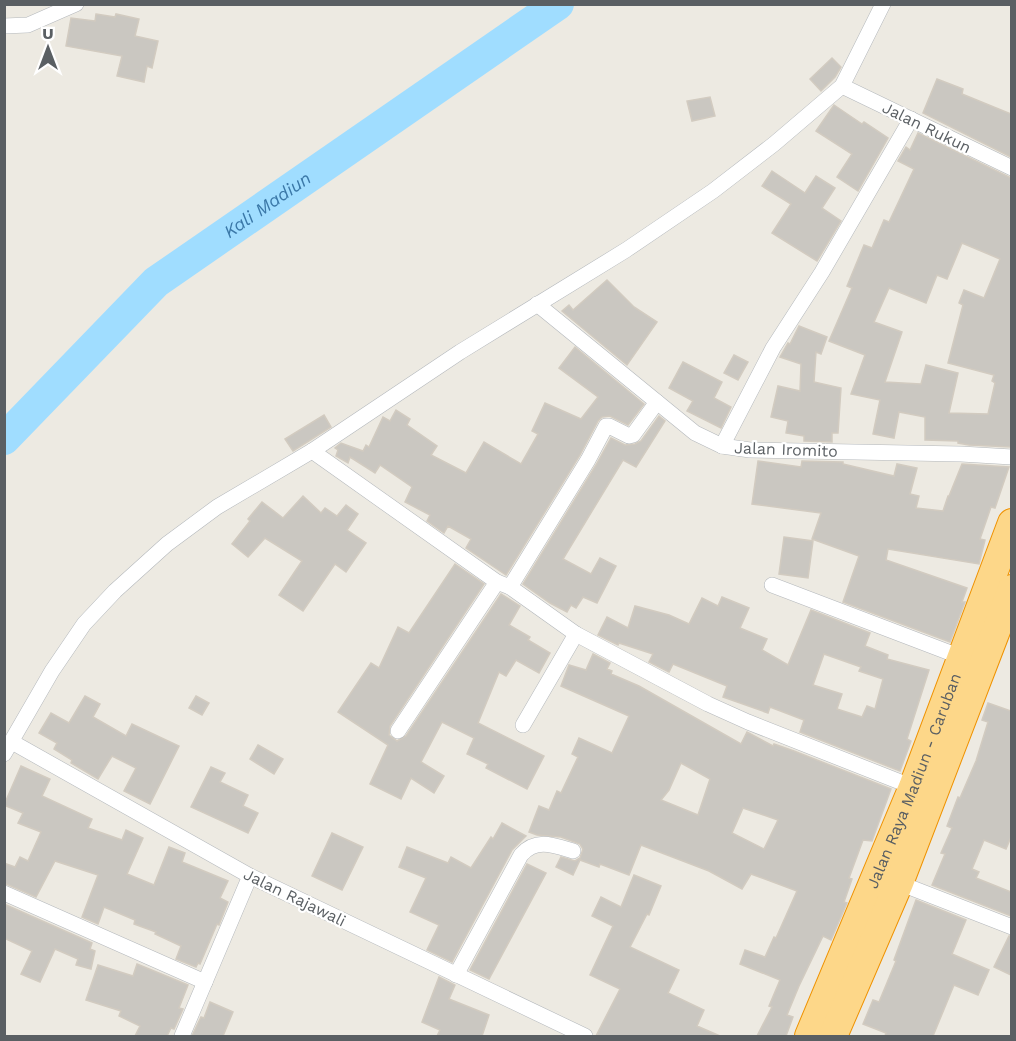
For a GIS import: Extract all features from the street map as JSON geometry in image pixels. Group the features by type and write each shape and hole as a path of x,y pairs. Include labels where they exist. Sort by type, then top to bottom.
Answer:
{"highway":[{"name":"Jalan Raya Madiun - Caruban","path":"810,1036 913,787 1011,523"},
{"name":"Jalan Raya Madiun - Caruban","path":"833,1036 899,883 1011,589"}],"street":[{"path":"4,26 28,25 76,4"},
{"path":"8,748 52,671 84,624 115,591 167,544 217,507 312,451 460,352 626,250 713,191 774,144 842,86 883,4"},
{"name":"Jalan Rukun","path":"842,86 1011,168"},
{"path":"722,446 773,348 822,272 911,119"},
{"name":"Jalan Iromito","path":"537,304 695,432 722,446 750,450 1011,457"},
{"path":"398,731 588,460 606,426 629,436 633,435 657,402"},
{"path":"312,451 576,634 708,704 913,787"},
{"path":"772,585 961,657"},
{"path":"523,725 576,634"},
{"name":"Jalan Rajawali","path":"8,748 250,876 585,1036"},
{"path":"456,975 521,855 527,848 548,844 573,851"},
{"path":"182,1036 250,876"},
{"path":"899,883 1011,927"},
{"path":"4,893 205,982"}],"building":[{"path":"96,14 115,17 116,14 139,19 135,36 158,41 152,68 147,66 144,82 117,76 122,56 66,46 71,18 95,21"},
{"path":"832,58 841,67 821,91 810,79"},
{"path":"937,79 963,89 962,94 1011,114 1011,157 923,113"},
{"path":"710,97 715,116 692,121 687,101"},
{"path":"834,105 888,138 858,191 837,177 852,154 816,131"},
{"path":"918,133 1011,178 1011,447 925,440 925,417 899,412 894,438 873,434 880,400 851,394 865,355 829,341 852,288 847,286 864,245 872,248 884,220 889,222 914,169 898,161 906,147 910,150","holes":["962,243 1000,259 984,298 964,290 959,303 963,305 948,363 994,375 992,381 995,383 988,414 949,413 958,373 926,365 921,384 885,382 902,332 874,322 889,288 926,303 937,275 947,279"]},
{"path":"772,171 805,193 816,176 835,188 822,208 841,221 817,261 772,233 791,204 762,186"},
{"path":"607,280 634,307 657,322 627,365 562,311 569,305 573,310"},
{"path":"799,326 827,337 821,354 816,352 814,382 841,388 838,433 832,433 832,442 804,441 804,436 786,433 788,421 771,417 778,386 800,391 801,364 780,357"},
{"path":"575,347 644,404 628,425 610,416 602,417 598,421 580,455 506,575 466,548 471,539 448,526 444,533 427,521 430,515 405,502 412,487 380,465 375,473 350,457 348,463 336,456 338,450 335,448 341,443 363,451 366,445 369,447 383,417 390,421 396,410 410,419 407,425 437,446 431,455 466,473 484,442 521,464 538,434 532,431 545,403 581,419 598,397 559,368"},
{"path":"734,355 748,362 738,380 724,373"},
{"path":"683,362 722,382 714,398 731,407 721,428 687,411 693,401 669,388"},
{"path":"324,415 331,427 293,451 285,439"},
{"path":"659,416 665,421 636,467 623,460 563,559 591,574 600,558 616,566 597,603 583,597 576,608 571,605 567,612 523,584 611,438 625,445 635,444 641,441"},
{"path":"758,461 801,467 802,461 843,462 843,464 894,476 897,464 917,468 910,494 919,496 916,508 943,511 962,464 1009,467 995,508 991,507 980,539 985,540 979,564 888,549 886,560 967,588 962,602 965,602 950,642 843,602 859,556 812,539 821,513 752,504"},
{"path":"303,496 321,513 325,508 337,516 346,505 358,514 347,530 366,543 346,572 335,564 303,611 279,595 302,561 265,538 248,557 232,544 262,502 283,518"},
{"path":"784,537 813,541 808,578 779,574"},
{"path":"455,564 484,584 390,726 389,735 397,741 406,736 501,594 520,606 509,625 530,637 528,640 550,653 539,673 516,660 506,676 499,672 478,723 544,756 527,789 486,768 488,764 467,754 474,738 442,722 421,762 444,776 434,793 411,778 401,799 370,784 388,745 338,712 371,663 379,668 398,627 409,633"},
{"path":"722,597 749,608 740,628 767,639 762,650 788,665 811,610 870,633 865,646 888,655 887,659 929,670 907,739 911,741 900,771 800,732 804,720 770,707 768,713 723,697 727,686 673,664 669,672 649,662 653,654 619,643 618,645 598,635 607,617 628,628 635,606 669,615 689,624 702,598 718,606","holes":["824,654 861,667 859,671 883,679 875,709 867,706 862,717 837,709 842,694 813,685"]},
{"path":"593,654 610,663 607,669 612,671 611,674 639,686 741,744 747,732 773,746 774,744 794,751 891,789 872,841 863,840 849,878 852,879 844,902 847,903 831,940 823,936 799,986 787,1015 793,1017 786,1036 757,1036 772,1007 769,1006 780,980 740,964 745,950 765,957 797,891 751,874 742,889 709,871 641,845 629,875 600,864 599,867 580,860 573,875 556,867 561,857 575,861 580,858 583,849 580,844 561,837 529,832 539,806 549,810 557,791 561,793 578,757 572,754 579,738 612,753 629,716 561,686 569,665 586,670","holes":["681,763 710,779 698,815 661,800 669,790","743,808 778,820 764,849 732,833"]},
{"path":"85,696 100,704 93,717 126,736 132,724 179,746 150,804 124,791 136,768 112,756 98,779 71,763 72,760 54,749 57,743 39,733 51,713 69,723"},
{"path":"196,696 209,703 202,715 189,708"},
{"path":"988,703 1011,711 1011,837 1006,849 984,840 972,869 979,872 976,878 1011,892 1011,916 932,885 945,854 941,853 952,828 947,826 976,761 988,722 982,720"},
{"path":"258,745 283,759 274,774 250,759"},
{"path":"21,766 50,779 42,796 92,819 88,828 122,840 126,830 143,838 127,874 154,885 169,847 185,853 182,862 228,881 220,898 228,902 200,964 198,963 196,967 176,959 181,946 155,934 156,932 134,924 135,920 104,907 98,924 82,917 98,875 55,861 36,897 4,883 4,863 15,867 20,857 28,861 41,832 18,823 23,813 4,805"},
{"path":"211,767 225,773 220,782 248,795 243,806 258,813 248,833 191,807"},
{"path":"502,823 526,836 512,850 452,962 427,950 439,925 410,912 426,878 399,867 407,847 448,863 451,857 471,868"},
{"path":"332,833 363,847 342,890 312,876"},
{"path":"527,864 546,873 489,979 470,970"},
{"path":"634,875 661,886 649,915 647,914 630,947 679,970 668,993 704,1010 697,1026 720,1036 596,1036 620,989 590,975 613,926 592,916 601,897 621,907"},
{"path":"916,900 966,920 952,954 989,970 978,995 954,985 933,1036 885,1036 886,1033 863,1024 873,1000 879,1002 896,961 894,960"},
{"path":"4,904 92,943 90,949 95,951 91,969 76,965 78,959 55,949 40,982 21,974 32,951 4,938"},
{"path":"1011,936 1011,975 994,967"},
{"path":"137,964 188,985 179,1008 183,1009 174,1029 171,1028 167,1036 135,1036 140,1026 119,1016 121,1011 86,1000 98,965 133,976"},
{"path":"439,977 455,985 449,999 489,1015 482,1036 437,1036 440,1030 422,1022"},
{"path":"210,1002 233,1012 223,1036 192,1036 201,1017 204,1018"}],"waterway":[{"name":"Kali Madiun","path":"4,439 156,282 558,4"}]}
